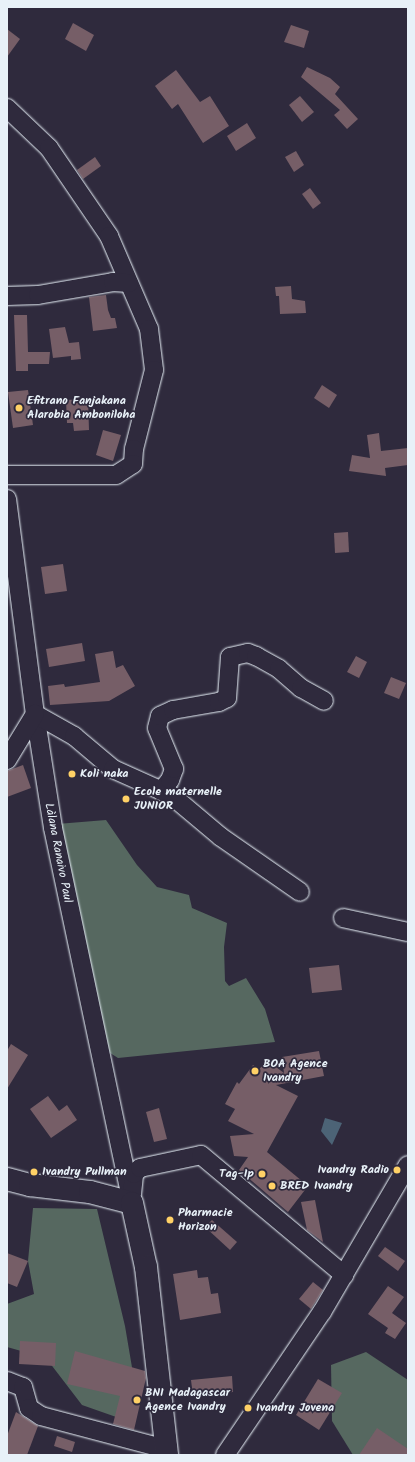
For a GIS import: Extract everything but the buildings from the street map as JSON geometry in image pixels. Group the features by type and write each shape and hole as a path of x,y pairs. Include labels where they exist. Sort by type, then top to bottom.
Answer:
{"main road":[{"path":"7,1179 30,1185 90,1192 132,1203 146,1267 167,1452"}],"street":[{"path":"7,108 49,148 109,236 121,264 121,282 150,329 154,370 134,449 133,464 116,475 7,475"},
{"path":"7,296 38,294 121,282"},
{"name":"Làlana Ranaivo Paul","path":"7,499 35,714 53,828 132,1203"},
{"path":"161,791 170,780 174,769 157,728 160,716 173,710 219,702 227,698 230,657 248,653 256,656 279,669 301,688 324,701"},
{"path":"7,760 35,714 74,736 113,769 171,795 266,871 300,892"},
{"path":"343,918 408,932"},
{"path":"132,1203 134,1174 140,1168 201,1155 344,1275"},
{"path":"225,1455 322,1312 405,1177"},
{"path":"7,1381 23,1387 29,1408 41,1416 167,1452"}],"green space":[{"path":"106,820 137,865 157,887 189,895 192,908 227,923 224,947 225,981 229,986 246,978 265,1009 275,1042 118,1058 107,1051 57,824"},
{"path":"33,1208 97,1209 125,1326 135,1385 119,1418 82,1405 46,1358 7,1347 7,1304 34,1294 28,1261"},
{"path":"366,1352 408,1380 408,1455 353,1455 332,1421 331,1365"}],"water":[{"path":"325,1118 342,1123 332,1145 321,1131"}],"place":[{"name":"Efitrano Fanjakana Alarobia Amboniloha","path":"19,408"},
{"name":"Koli naka","path":"72,774"},
{"name":"Ecole maternelle JUNIOR","path":"126,799"},
{"name":"BOA Agence Ivandry","path":"255,1071"},
{"name":"Ivandry Radio","path":"397,1170"},
{"name":"Ivandry Pullman","path":"34,1172"},
{"name":"Tag-Ip","path":"262,1174"},
{"name":"BRED Ivandry","path":"272,1186"},
{"name":"Pharmacie Horizon","path":"170,1220"},
{"name":"BNI Madagascar Agence Ivandry","path":"137,1400"},
{"name":"Ivandry Jovena","path":"248,1408"}]}
